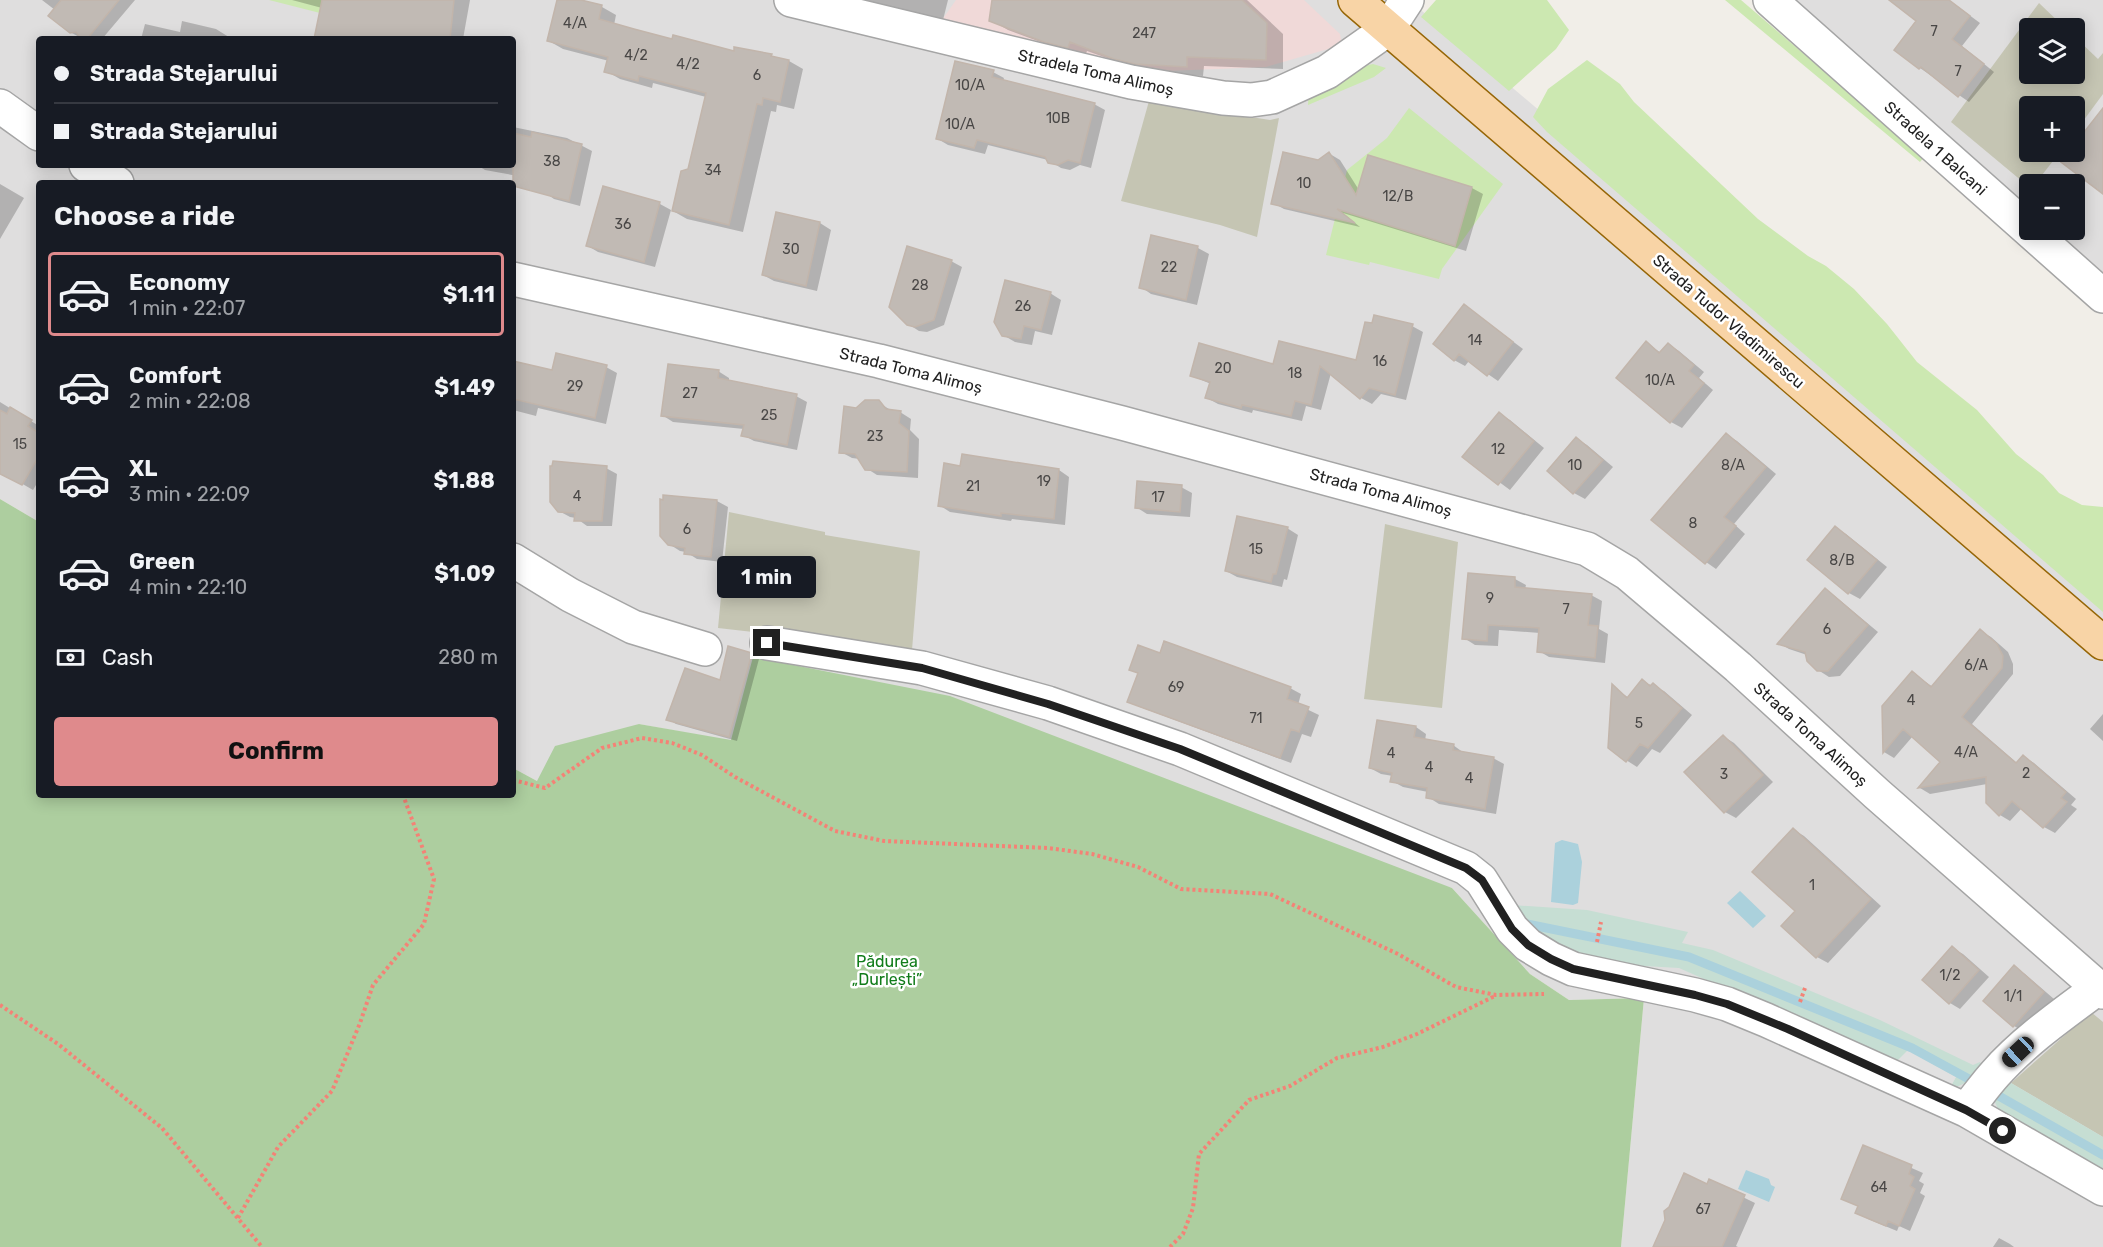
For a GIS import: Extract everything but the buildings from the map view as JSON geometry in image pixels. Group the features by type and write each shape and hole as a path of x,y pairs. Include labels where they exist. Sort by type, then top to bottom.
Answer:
{"main road":[{"name":"Strada Tudor Vladimirescu","path":"1355,0 2103,643"}],"street":[{"name":"Stradela Toma Alimoș","path":"791,0 1131,82 1223,98 1251,100 1272,97 1327,72 1388,29"},
{"path":"1388,29 1407,0"},
{"name":"Stradela 1 Balcani","path":"1770,0 2103,296"},
{"path":"0,106 36,132"},
{"path":"91,168 112,180"},
{"name":"Strada Toma Alimoș","path":"516,280 879,361 1122,423 1587,549 1628,573 1738,667 1877,794 2101,990"},
{"path":"516,562 570,595 633,627 705,649"},
{"path":"767,643 922,668 1048,704 1180,749 1466,868 1482,880 1512,929 1528,945 1551,959 1573,969 1727,1004 1971,1104 2103,1189"},
{"path":"1971,1104 1996,1072 2052,1022 2101,990"}],"path":[{"path":"516,781 545,788 602,748 642,738 672,743 702,755 735,777 835,831 884,841 1048,848 1092,854 1138,867 1181,889 1270,894 1398,954 1456,987 1496,995 1550,994"},
{"path":"238,1218 279,1147 332,1091 373,985 424,924 434,879 404,798"},
{"path":"1595,952 1601,922"},
{"path":"1170,1247 1183,1234 1192,1208 1199,1154 1249,1100 1290,1086 1337,1058 1383,1047 1417,1034 1496,995"},
{"path":"0,1005 57,1044 162,1128 262,1247"}],"shaded area":[{"path":"0,0 1409,0 2103,589 2103,1247 1621,1247 1644,998 1569,1000 1530,974 1452,888 639,724 537,781 516,770 516,180 36,180 36,520 0,499"},
{"path":"956,0 1304,0 1340,34 1342,45 1266,67 1142,72 942,20"},
{"path":"1785,0 2103,0 2103,280 2057,240 2085,240 2085,174 2019,174 2019,206"},
{"path":"2039,3 2055,18 2028,18"},
{"path":"2019,30 2019,84 2085,84 2085,47 2098,59 2103,53 2103,94 2085,118 2085,96 2019,96 2019,162 2052,162 2043,174 2019,174 2019,179 1951,122"},
{"path":"1149,101 1270,120 1279,118 1257,237 1220,225 1121,201"},
{"path":"729,512 825,532 825,535 920,551 912,650 718,628"},
{"path":"1385,524 1458,542 1442,708 1364,699"},
{"path":"1511,905 1587,910 1688,932 1682,943 1713,950 1880,1020 1973,1065 1980,1062 1983,1067 1965,1083 1948,1091 1956,1077 1895,1063 1679,968 1627,965 1538,942"},
{"path":"2091,1012 2103,1022 2103,1137 2011,1083"},
{"path":"1908,1050 1956,1077 1948,1091 1895,1063"},
{"path":"2011,1083 2103,1137 2103,1170 1998,1109 1994,1100"}],"green space":[{"path":"269,0 387,0 379,28"},
{"path":"1436,0 1547,0 1569,30 1556,49 1509,91 1421,17"},
{"path":"1725,0 1741,0 1924,157 1920,162"},
{"path":"1587,60 1620,84 1634,102 1758,219 1808,256 1826,266 1854,289 1887,324 1917,362 1977,410 2016,454 2043,475 2059,493 2082,505 2103,507 2103,612 1547,132 1533,117 1548,89"},
{"path":"1373,64 1386,68 1374,77 1308,105 1309,90 1351,69"},
{"path":"1409,108 1503,184 1442,269 1439,279 1370,262 1369,265 1326,255 1347,170 1387,138"},
{"name":"Pădurea „Durlești”","path":"0,499 36,520 36,798 516,798 516,770 537,781 555,746 639,724 731,740 753,657 950,696 1452,888 1530,974 1569,1000 1644,998 1621,1247 0,1247"}],"water":[{"path":"1562,840 1578,844 1582,862 1578,903 1573,905 1551,902 1555,843"},
{"path":"1740,891 1766,916 1753,928 1727,903"},
{"path":"1746,1170 1769,1179 1771,1185 1775,1187 1769,1202 1738,1189"}],"waterway":[{"path":"1527,924 1689,957 1912,1048 1978,1084"},
{"path":"1990,1091 2103,1155"}],"route":[{"path":"767,643 922,668 1048,704 1180,749 1466,868 1482,880 1512,929 1528,945 1551,959 1573,969 1727,1004 1788,1029 1966,1110 2003,1131"}]}
